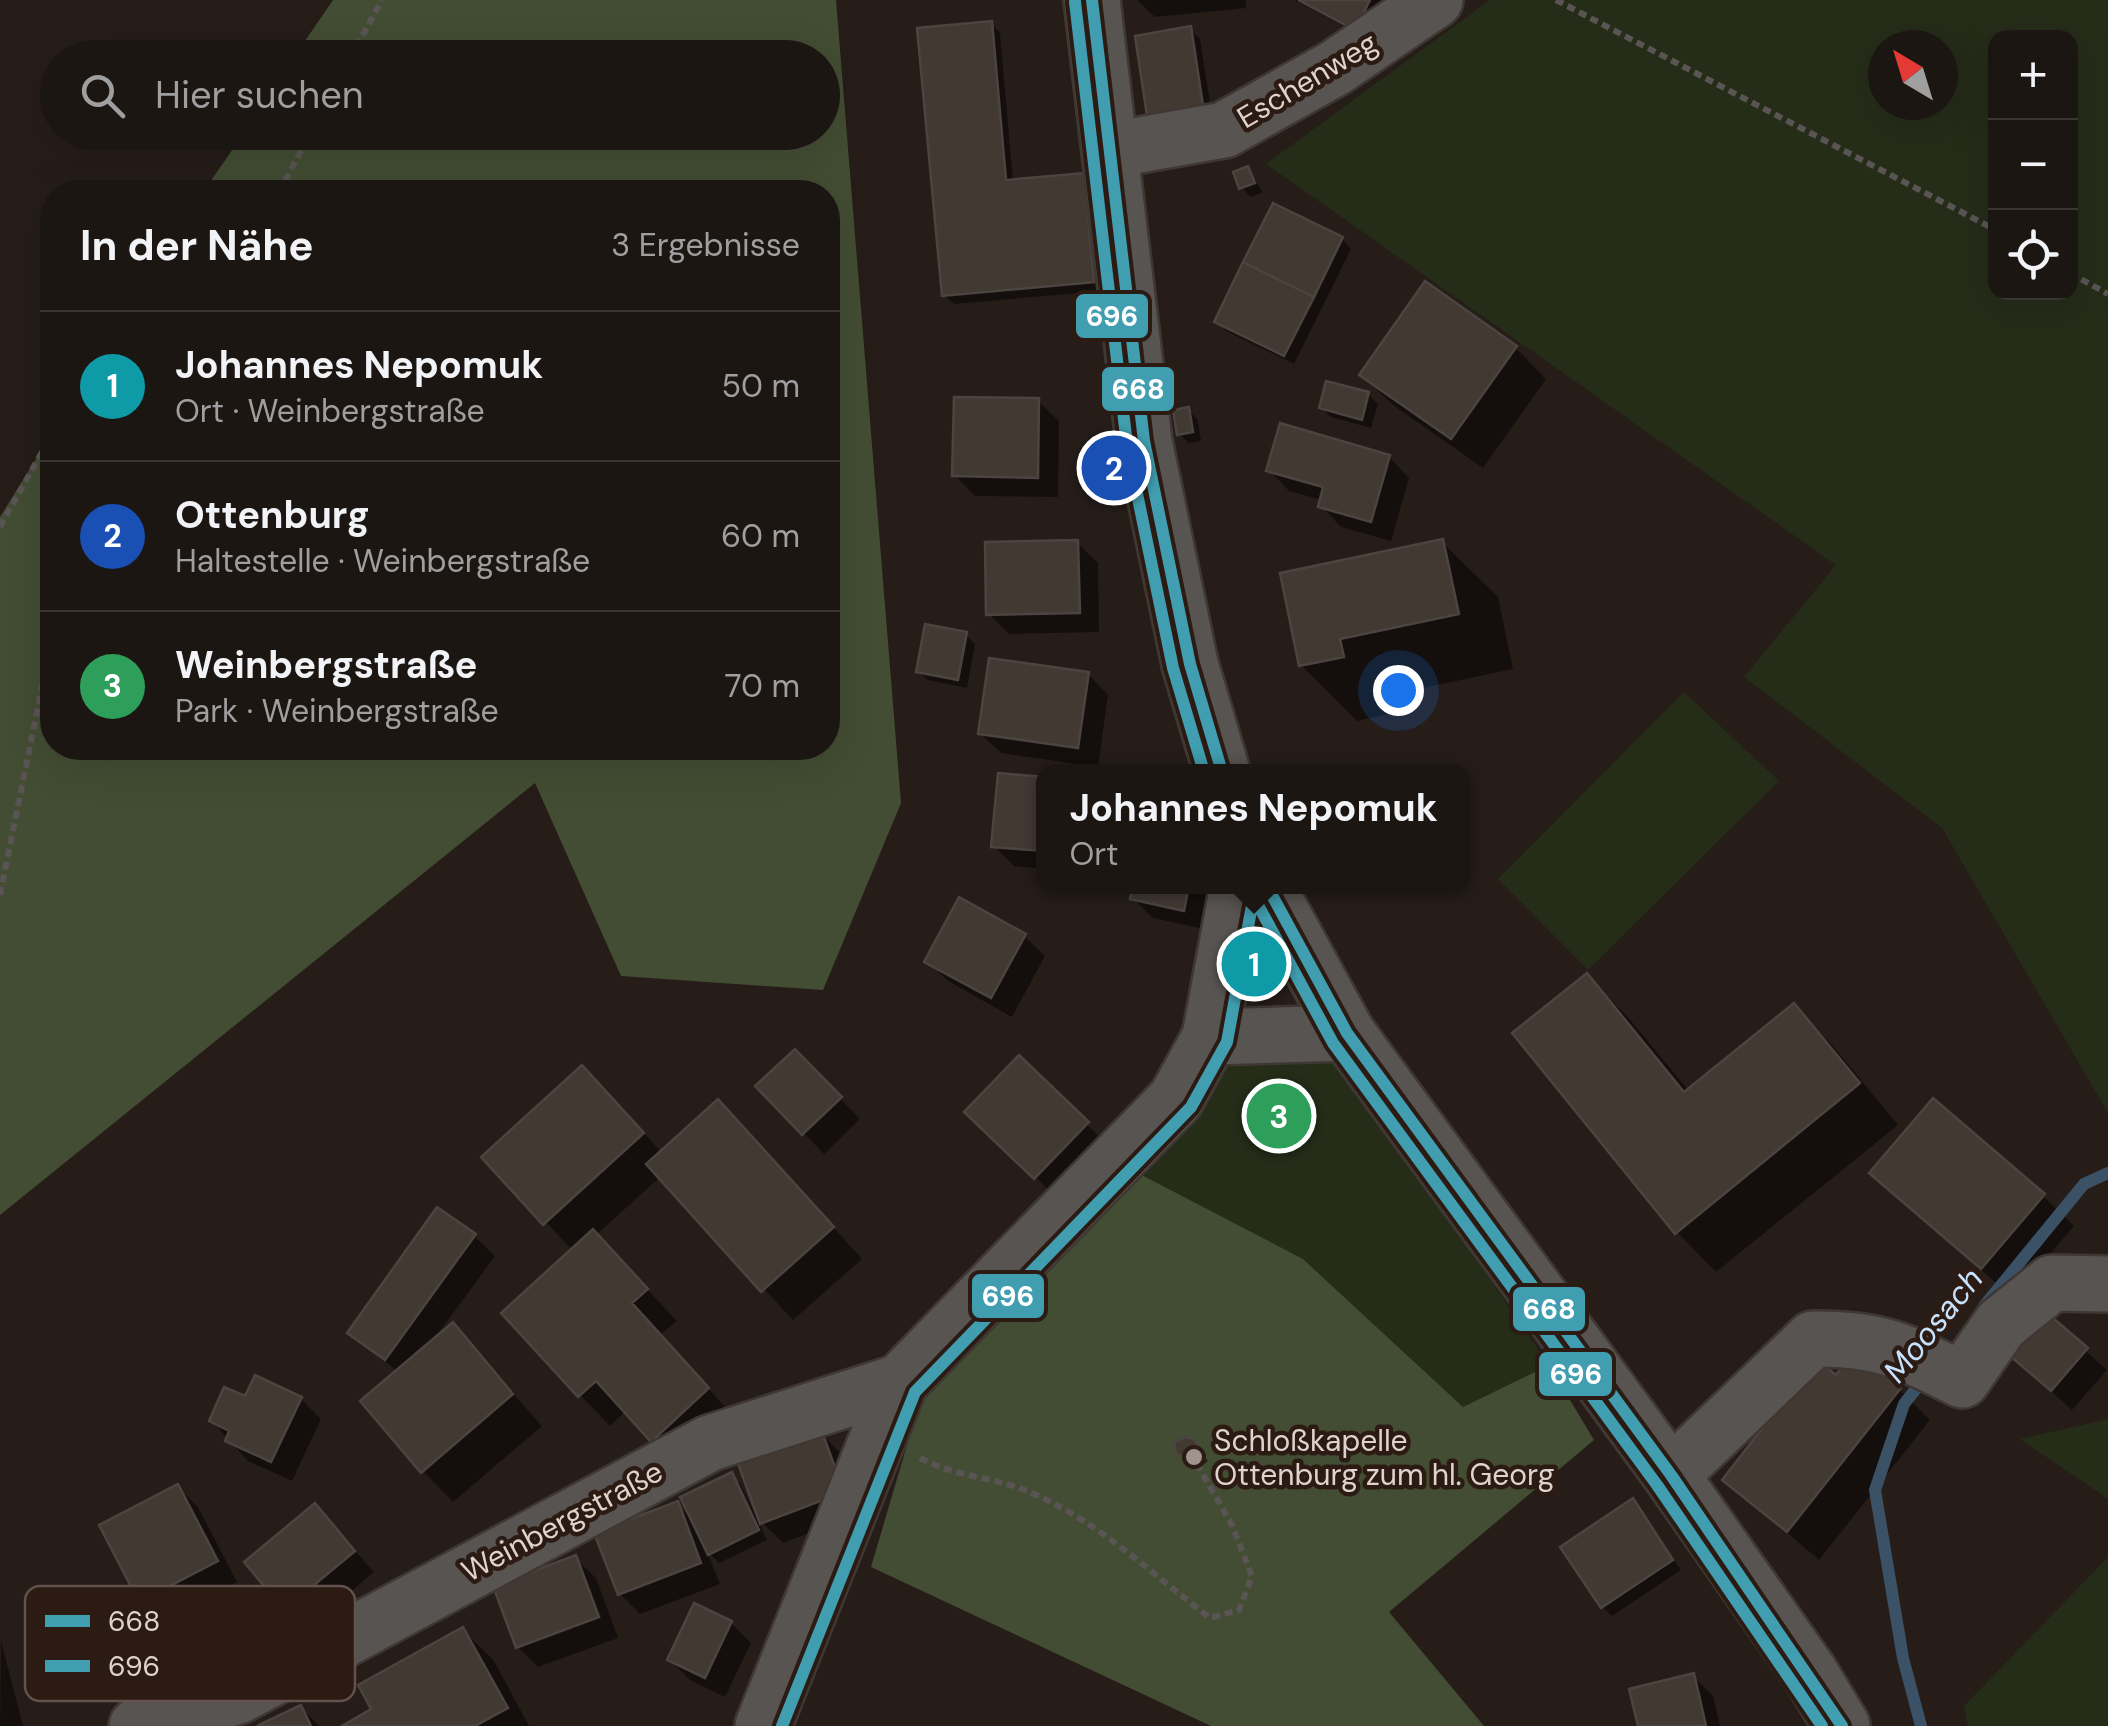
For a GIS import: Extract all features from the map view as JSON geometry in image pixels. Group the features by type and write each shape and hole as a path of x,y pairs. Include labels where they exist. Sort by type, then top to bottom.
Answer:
{"street":[{"path":"1092,0 1144,441 1190,664 1220,764"},
{"name":"Eschenweg","path":"1111,150 1224,130 1335,68 1435,0"},
{"name":"Weinbergstraße","path":"355,1633 710,1443 900,1382 1176,1099 1210,1036 1237,894"},
{"path":"1271,894 1347,1033 1671,1475 1810,1673 1842,1726"},
{"path":"1210,1036 1347,1033"},
{"path":"1671,1475 1813,1339 1862,1338 1902,1350 1962,1380 2001,1324 2052,1283 2108,1284"},
{"path":"763,1726 900,1382"},
{"name":"Weinbergstraße","path":"137,1726 221,1701"}],"path":[{"path":"360,40 382,0"},
{"path":"1556,0 1988,226"},
{"path":"285,180 301,150"},
{"path":"2078,277 2108,294"},
{"path":"0,528 40,456"},
{"path":"0,895 40,697"},
{"path":"916,1456 950,1473 1028,1491 1098,1526 1210,1618 1239,1610 1252,1576 1232,1525 1194,1459"}],"green space":[{"path":"333,0 836,0 839,40 306,40"},
{"path":"1490,0 2108,0 2108,1113 1942,828 1744,677 1836,565 1266,164"},
{"path":"840,49 901,803 823,990 621,976 535,783 0,1215 0,517 40,452 40,760 840,760 840,180 211,180 232,150 840,150"},
{"path":"1684,692 1779,781 1588,970 1498,879"},
{"path":"1230,1060 1338,1060 1549,1365 1463,1407 1303,1259 1136,1172"},
{"path":"1136,1172 1303,1259 1463,1407 1549,1365 1594,1440 1389,1612 1484,1726 1211,1726 871,1567 923,1391"},
{"path":"2108,1419 2108,1499 2020,1439"},
{"path":"2108,1557 2108,1726 1968,1726 1964,1706"}],"building":[{"path":"1298,0 1370,0 1355,30"},
{"path":"992,21 1006,180 1084,173 1094,282 942,296 917,28"},
{"path":"1191,26 1205,119 1149,129 1135,36"},
{"path":"1248,166 1255,183 1239,189 1233,172"},
{"path":"1273,203 1343,237 1314,297 1243,262"},
{"path":"1243,262 1314,297 1284,356 1214,322"},
{"path":"1425,281 1517,346 1451,439 1359,375"},
{"path":"1326,381 1369,392 1362,420 1319,408"},
{"path":"954,397 1039,398 1038,478 952,476"},
{"path":"1189,407 1193,432 1177,435 1173,410"},
{"path":"1280,423 1390,455 1371,522 1318,507 1323,487 1266,471"},
{"path":"1443,539 1459,614 1340,639 1344,657 1299,666 1280,573"},
{"path":"1078,540 1080,613 986,615 985,542"},
{"path":"925,624 967,632 958,680 916,672"},
{"path":"989,658 1089,672 1078,748 978,734"},
{"path":"998,773 1036,776 1036,850 991,847"},
{"path":"1131,894 1187,894 1184,911 1130,899"},
{"path":"959,897 1026,934 991,998 924,962"},
{"path":"1587,973 1684,1092 1794,1003 1860,1083 1675,1234 1512,1033"},
{"path":"795,1049 842,1097 802,1135 755,1086"},
{"path":"1019,1055 1089,1122 1034,1179 964,1112"},
{"path":"582,1065 644,1133 543,1225 481,1157"},
{"path":"1933,1098 2045,1194 1981,1269 1869,1173"},
{"path":"718,1099 834,1227 761,1292 646,1164"},
{"path":"437,1207 476,1234 385,1360 347,1333"},
{"path":"593,1229 648,1289 632,1303 709,1388 651,1442 596,1381 578,1397 501,1313"},
{"path":"2039,1306 2088,1348 2051,1391 2002,1349"},
{"path":"453,1322 513,1394 421,1473 360,1401"},
{"path":"1854,1351 1901,1388 1787,1532 1722,1480 1816,1359 1836,1375"},
{"path":"255,1375 302,1397 271,1462 225,1441 229,1431 209,1421 224,1387 245,1396"},
{"path":"821,1429 844,1492 760,1524 737,1461"},
{"path":"1185,1437 1194,1439 1200,1451 1189,1460 1176,1453 1174,1443"},
{"path":"732,1472 759,1530 708,1555 680,1497"},
{"path":"178,1484 218,1561 170,1586 131,1586 99,1525"},
{"path":"1633,1498 1673,1560 1601,1608 1560,1547"},
{"path":"678,1501 701,1563 618,1595 594,1533"},
{"path":"315,1503 355,1551 313,1586 264,1586 244,1562"},
{"path":"576,1555 599,1617 516,1648 493,1586"},
{"path":"694,1603 732,1621 705,1678 667,1660"},
{"path":"463,1627 508,1708 475,1726 342,1726 371,1709 358,1685"},
{"path":"1694,1673 1706,1726 1638,1726 1629,1689"},
{"path":"301,1705 311,1726 257,1726"}],"waterway":[{"name":"Moosach","path":"1984,1306 2084,1184 2108,1173"},
{"name":"Moosach","path":"1921,1726 1903,1658 1875,1490 1904,1404 1926,1376"}],"transit line":[{"name":"668","path":"1092,0 1144,441 1190,664 1220,764"},
{"name":"696","path":"1075,2 1127,445 1173,668 1202,764"},
{"name":"696","path":"1252,894 1333,1043 1657,1485 1822,1726"},
{"name":"696","path":"782,1726 915,1392 1191,1107 1227,1042 1254,894"},
{"name":"668","path":"1271,894 1347,1033 1671,1475 1842,1726"}],"place":[{"name":"Ottenburg","path":"1114,468"},
{"name":"Johannes Nepomuk","path":"1254,964"},
{"name":"Weinbergstraße","path":"1279,1116"},
{"name":"Schloßkapelle Ottenburg zum hl. Georg","path":"1194,1457"}]}
